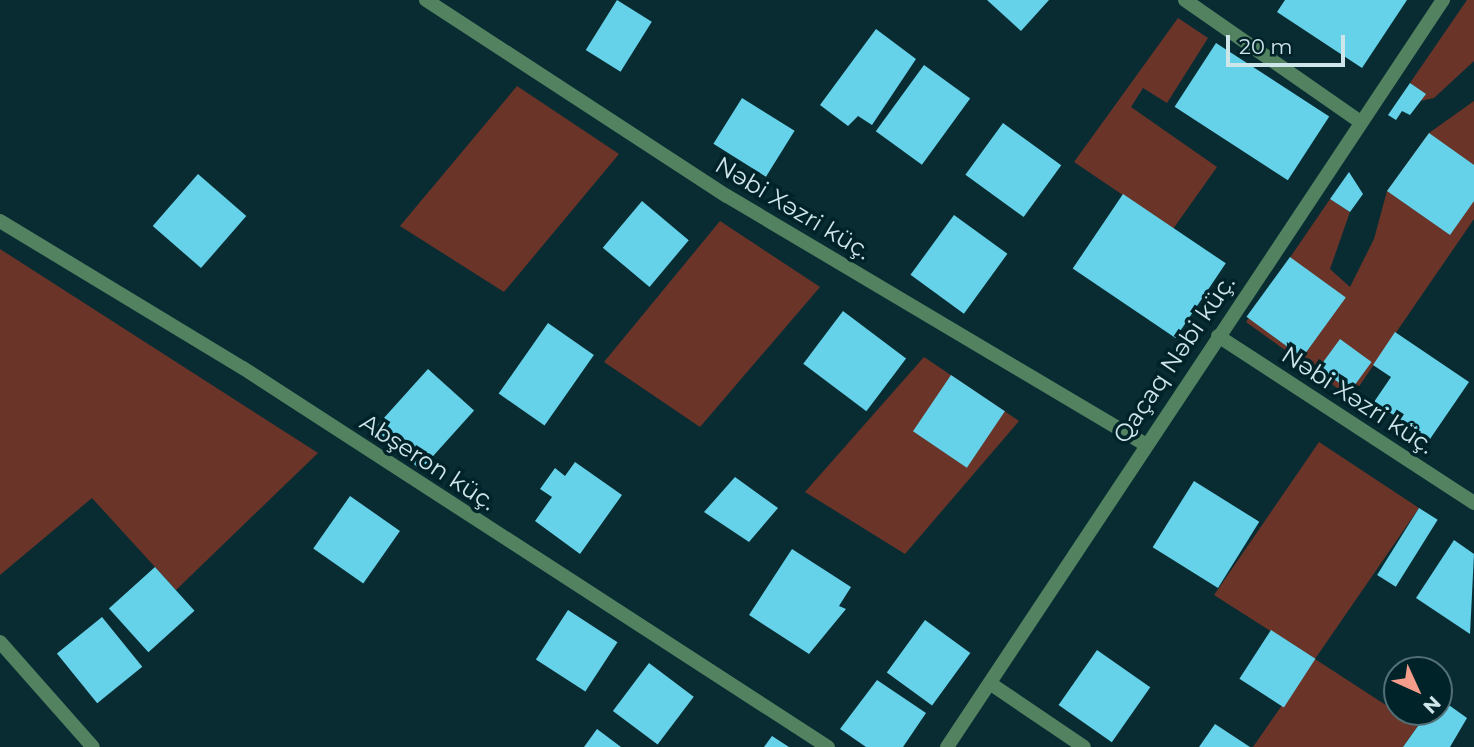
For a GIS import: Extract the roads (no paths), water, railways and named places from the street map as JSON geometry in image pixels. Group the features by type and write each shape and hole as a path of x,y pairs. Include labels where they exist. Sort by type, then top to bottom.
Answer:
{"street":[{"name":"Nəbi Xəzri küç.","path":"426,0 727,196 1144,443"},
{"path":"1185,0 1359,121"},
{"name":"Qaçaq Nəbi küç.","path":"947,747 991,684 1144,443 1443,0"},
{"name":"Abşeron küç.","path":"0,221 243,368 828,747"},
{"name":"Nəbi Xəzri küç.","path":"1218,336 1474,503"},
{"path":"0,642 93,747"},
{"path":"991,684 1084,747"}]}
